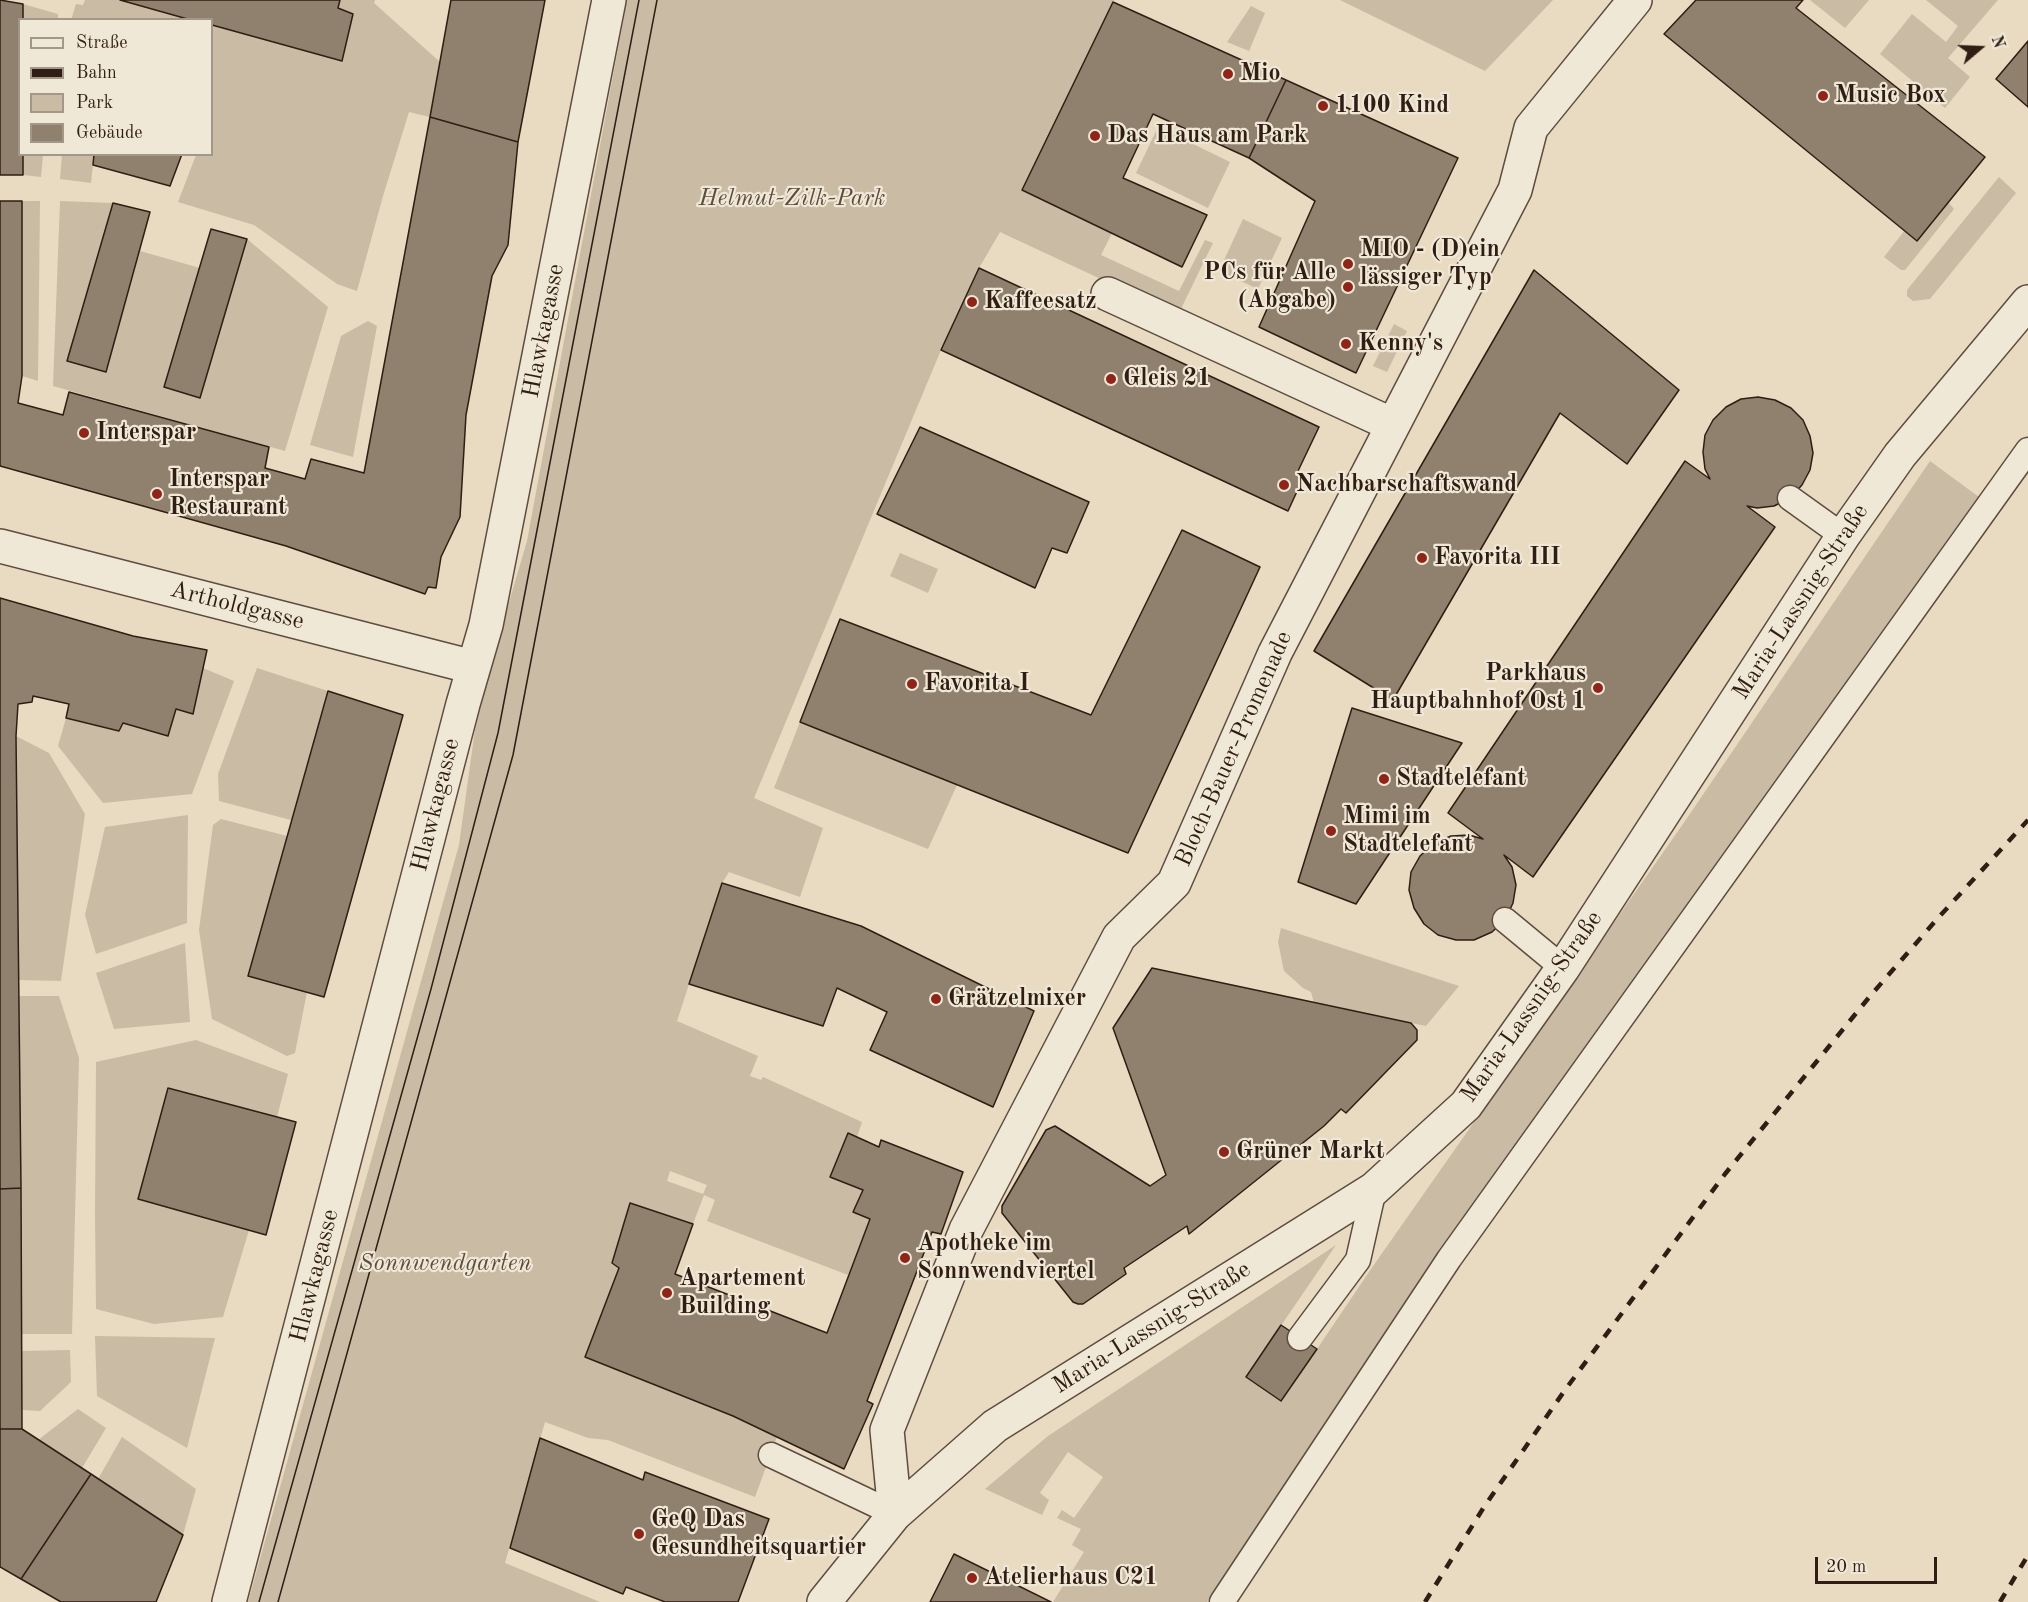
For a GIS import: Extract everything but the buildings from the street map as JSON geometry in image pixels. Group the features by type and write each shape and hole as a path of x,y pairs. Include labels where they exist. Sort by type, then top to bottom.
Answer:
{"street":[{"name":"Hlawkagasse","path":"229,1602 473,667 486,625 609,0"},
{"name":"Bloch-Bauer-Promenade","path":"895,1514 887,1430 966,1230 1119,937 1174,883 1275,653 1515,190 1531,128 1635,0"},
{"path":"1108,294 1393,425"},
{"name":"Maria-Lassnig-Straße","path":"824,1602 895,1514 995,1426 1374,1189 1466,1105 1563,968 1843,536 1900,455 2028,302"},
{"name":"Artholdgasse","path":"0,546 473,667"}],"lane":[{"path":"1222,1602 1449,1259 2028,450"},
{"path":"1790,498 1843,536"},
{"path":"1505,920 1563,968"},
{"path":"1300,1338 1358,1260 1374,1189"},
{"path":"771,1455 895,1514"}],"green space":[{"path":"85,0 120,0 184,18 72,18 76,4 83,5"},
{"path":"340,0 375,0 374,3 440,62 430,117 409,112 357,291 337,284 254,225 178,202 196,156 213,156 213,25 341,61 353,14 338,8"},
{"name":"Helmut-Zilk-Park","path":"627,0 1114,0 1022,190 1112,233 1101,255 1179,291 1205,240 1213,243 1178,315 1000,232 979,268 941,350 754,798 823,828 800,897 729,872 722,883 677,1021 758,1056 750,1076 761,1080 763,1077 862,1122 857,1137 848,1133 830,1177 863,1190 854,1212 870,1219 848,1275 707,1221 715,1200 704,1195 693,1224 630,1203 612,1262 619,1268 585,1357 733,1416 777,1437 755,1497 608,1440 588,1438 545,1422 505,1563 600,1602 248,1602 459,845 478,708 527,541","holes":["670,1171 707,1185 703,1194 667,1181"]},
{"path":"1340,0 1553,0 1485,71"},
{"path":"1810,0 1869,0 1845,28"},
{"path":"1926,0 1998,0 1948,58 1970,77 1945,108 1880,54 1912,14 1946,42 1958,26"},
{"path":"23,4 58,14 58,18 23,18"},
{"path":"1251,6 1265,13 1249,51 1227,42"},
{"path":"1158,127 1230,162 1208,208 1136,173"},
{"path":"23,156 43,156 41,177 23,175"},
{"path":"62,156 94,156 91,183 60,179"},
{"path":"1999,177 2016,193 1930,299 1913,301 1907,296 1907,290"},
{"path":"22,201 40,201 38,381 22,376"},
{"path":"60,201 113,203 67,362 106,372 140,251 200,268 164,387 199,398 247,239 328,307 285,451 53,386"},
{"path":"1948,202 1954,209 1905,270 1901,270 1884,257 1905,230"},
{"path":"1243,219 1282,238 1258,289 1219,271"},
{"path":"368,321 377,326 353,457 310,445 341,336"},
{"path":"1394,324 1407,331 1387,372 1373,366"},
{"path":"1930,461 1979,497 1730,847 1207,1602 1053,1602 1084,1552 1072,1545 1081,1529 1057,1518 1062,1510 1074,1518 1103,1477 1068,1452 1040,1493 1049,1500 1042,1515 985,1489 1048,1436 1336,1245 1246,1377 1282,1401 1371,1269 1683,824"},
{"path":"900,553 938,569 928,593 890,576"},
{"path":"203,668 234,681 192,794 103,803 58,746 66,718 119,731 123,723 168,736 176,709 193,714"},
{"path":"257,668 328,691 291,820 219,801 218,774"},
{"path":"800,722 957,785 928,849 774,788"},
{"path":"16,736 49,753 85,814 61,981 19,980"},
{"path":"188,815 187,923 96,954 85,915 105,827"},
{"path":"221,819 287,836 248,975 307,992 295,1053 287,1056 212,1019 199,930 213,825"},
{"path":"1281,928 1459,986 1426,1026 1314,1003 1311,992 1284,971 1278,942"},
{"path":"185,943 190,1022 114,1029 96,973"},
{"path":"19,996 59,996 79,1058 72,1334 21,1334"},
{"path":"196,1040 288,1074 277,1117 168,1088 139,1199 249,1230 223,1317 154,1324 96,1309 96,1062"},
{"path":"95,1336 215,1338 187,1448 97,1396"},
{"path":"70,1350 71,1382 40,1411 22,1410 21,1351"},
{"path":"78,1409 106,1428 82,1468 38,1440"},
{"path":"122,1437 196,1489 183,1535 98,1479"}],"tram line":[{"path":"259,1602 431,989 498,733 639,0"},
{"path":"278,1602 513,755 657,0"}],"railway":[{"path":"1425,1602 1484,1507 1565,1390 1725,1174 1871,995 2028,820"},
{"path":"2000,1602 2028,1555"}],"place":[{"name":"Mio","path":"1228,74"},
{"name":"Music Box","path":"1823,96"},
{"name":"1100 Kind","path":"1323,106"},
{"name":"Das Haus am Park","path":"1095,136"},
{"name":"MIO - (D)ein lässiger Typ","path":"1348,264"},
{"name":"PCs für Alle (Abgabe)","path":"1348,287"},
{"name":"Kaffeesatz","path":"972,302"},
{"name":"Kenny's","path":"1346,344"},
{"name":"Gleis 21","path":"1111,379"},
{"name":"Interspar","path":"84,433"},
{"name":"Nachbarschaftswand","path":"1284,485"},
{"name":"Interspar Restaurant","path":"157,494"},
{"name":"Favorita III","path":"1422,558"},
{"name":"Favorita I","path":"912,684"},
{"name":"Parkhaus Hauptbahnhof Ost 1","path":"1598,688"},
{"name":"Stadtelefant","path":"1384,779"},
{"name":"Mimi im Stadtelefant","path":"1331,831"},
{"name":"Grätzelmixer","path":"936,999"},
{"name":"Grüner Markt","path":"1224,1152"},
{"name":"Apotheke im Sonnwendviertel","path":"905,1258"},
{"name":"Apartement Building","path":"667,1293"},
{"name":"GeQ Das Gesundheitsquartier","path":"639,1534"},
{"name":"Atelierhaus C21","path":"972,1578"}],"park label":[{"name":"Sonnwendgarten","path":"445,1264"}]}
